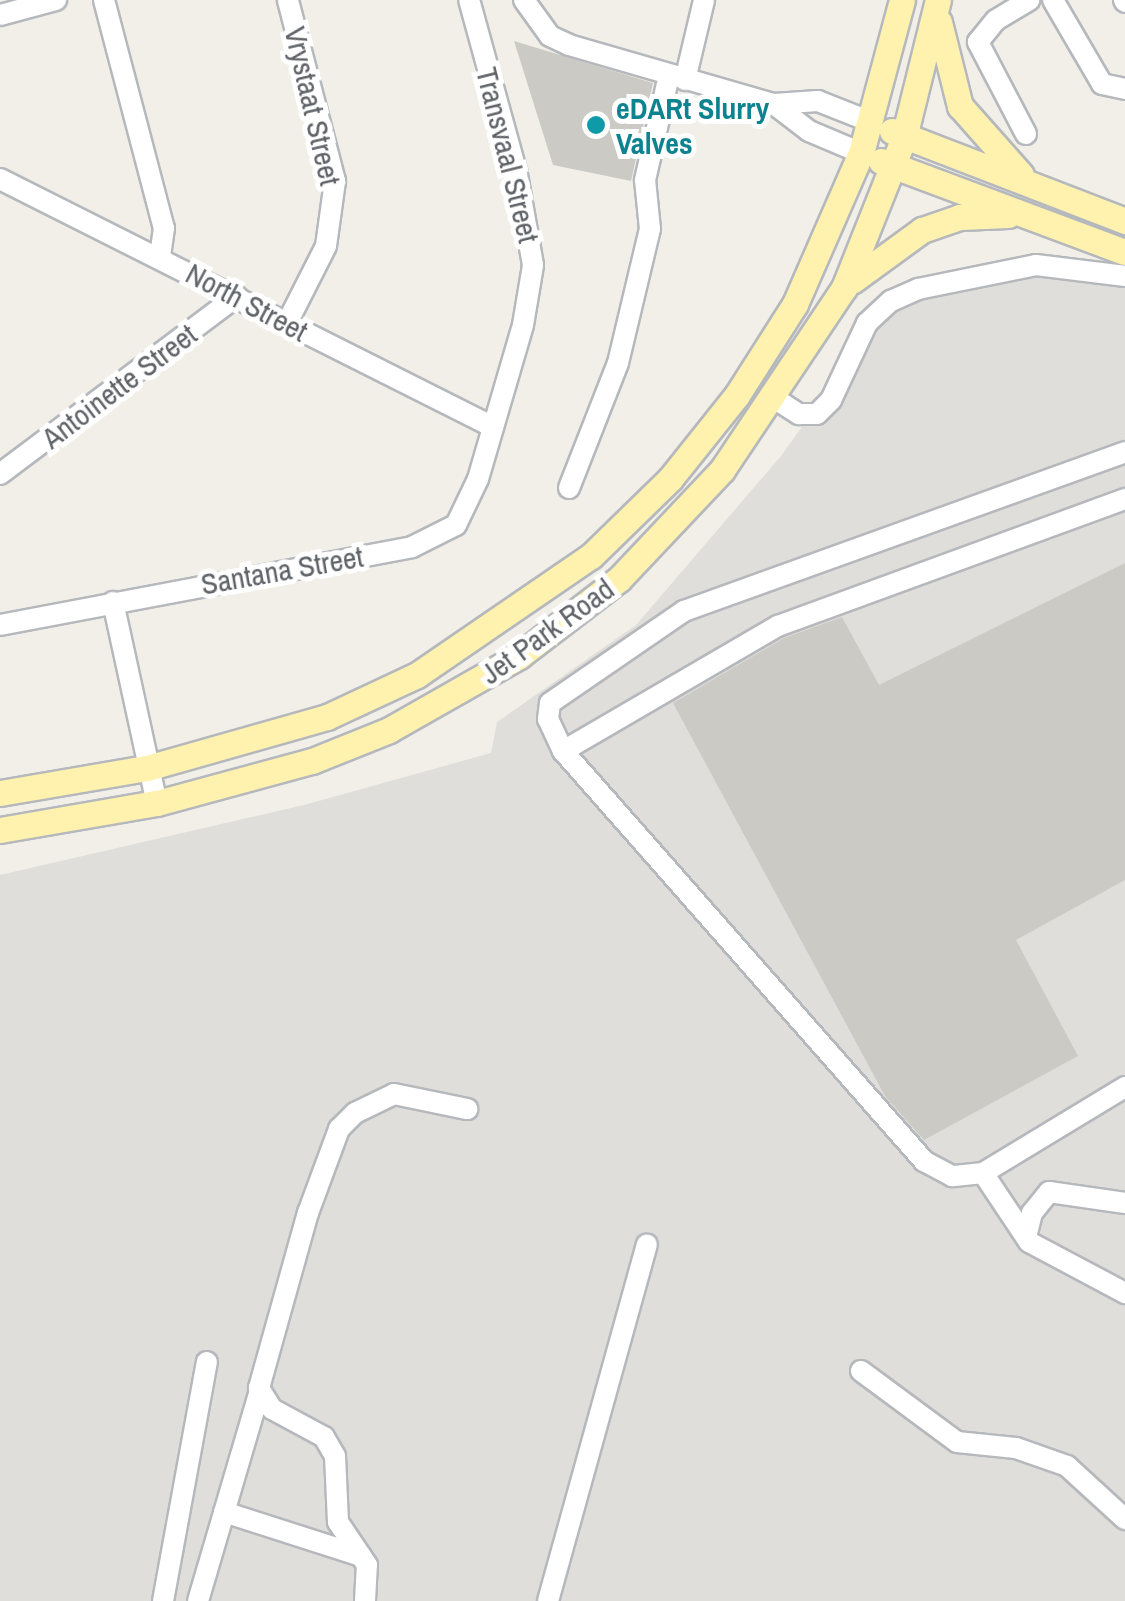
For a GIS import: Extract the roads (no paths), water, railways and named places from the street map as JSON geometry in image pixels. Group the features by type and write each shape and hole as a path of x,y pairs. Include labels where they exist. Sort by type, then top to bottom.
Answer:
{"main road":[{"name":"Jet Park Road","path":"0,793 147,768 327,716 417,675 502,623 590,556 670,479 736,395 795,304 861,153 902,0"},
{"name":"Jet Park Road","path":"0,830 157,803 312,760 389,730 518,656 619,579 675,524 774,398 844,288 904,136 938,3"},
{"path":"938,3 944,62 960,106 983,139 1035,187"},
{"path":"871,122 1125,221"},
{"path":"861,153 1125,252"},
{"path":"844,288 922,230 960,217 1022,215"}],"street":[{"path":"0,15 56,0"},
{"path":"104,0 164,228 160,256"},
{"name":"Vrystaat Street","path":"288,0 335,192 326,246 288,323"},
{"name":"Transvaal Street","path":"469,0 532,239 531,294 493,426"},
{"path":"524,0 558,41 774,104 818,101 871,122"},
{"path":"568,488 618,363 650,229 644,180 704,0"},
{"path":"1026,134 978,42 996,20 1030,0"},
{"path":"1053,0 1102,84 1125,89"},
{"path":"774,104 809,131 861,153"},
{"name":"North Street","path":"0,179 493,426"},
{"path":"774,398 799,414 816,414 831,400 867,324 891,301 918,289 1036,264 1125,276"},
{"name":"Antoinette Street","path":"0,474 236,296"},
{"name":"Santana Street","path":"0,626 433,542 456,525 467,506 493,426"},
{"path":"1125,452 684,611 562,688 550,703 548,719 563,751 924,1160 952,1176 983,1173 1125,1087"},
{"path":"563,751 778,626 1125,499"},
{"path":"113,602 157,803"},
{"path":"198,1601 308,1213 339,1129 354,1113 394,1094 467,1109"},
{"path":"983,1173 1026,1238 1125,1293"},
{"path":"1026,1238 1032,1213 1049,1192 1125,1203"},
{"path":"548,1601 647,1244"},
{"path":"163,1601 207,1362"},
{"path":"861,1372 958,1442 1016,1448 1067,1466 1125,1520"},
{"path":"259,1394 272,1409 324,1437 338,1468 338,1522 363,1556 365,1601"},
{"path":"224,1512 363,1556"}],"place":[{"name":"eDARt Slurry Valves","path":"596,125"}]}
